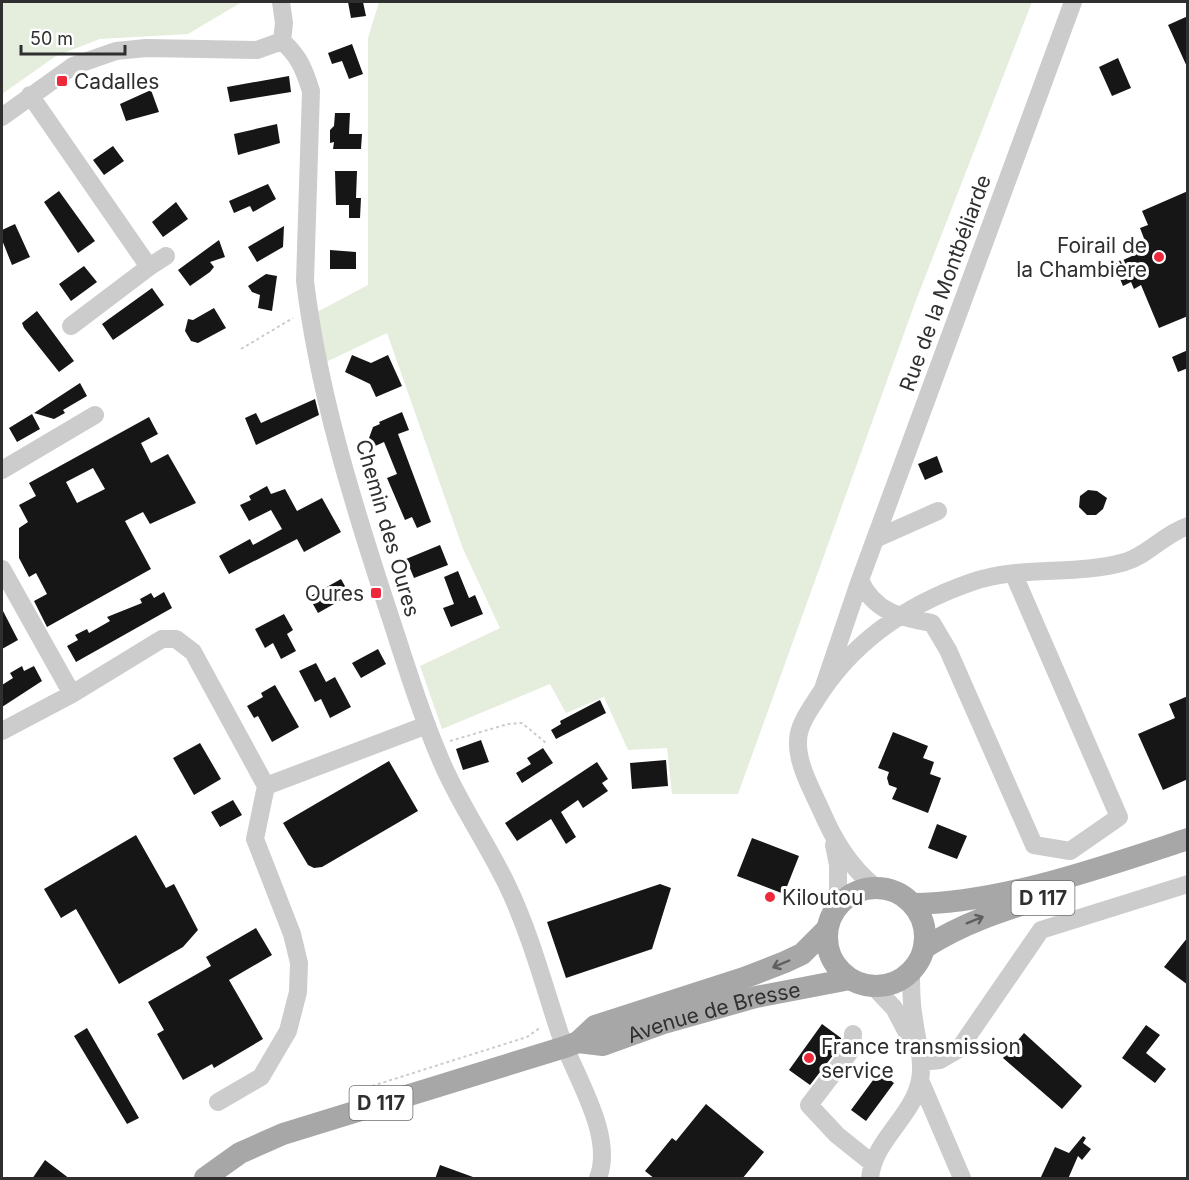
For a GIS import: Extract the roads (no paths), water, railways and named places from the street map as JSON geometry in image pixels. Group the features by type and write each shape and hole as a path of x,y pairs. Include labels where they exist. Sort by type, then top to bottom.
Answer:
{"main road":[{"name":"D 117","path":"913,904 930,904 1030,888 1188,839"},
{"name":"D 117","path":"924,948 951,931 980,918 1059,893 1163,847"},
{"path":"875,887 889,889 913,904 921,917 925,932 924,948 911,973 900,981 874,987 850,980 838,970 830,958 826,943 826,929 838,904 849,895 875,887"},
{"name":"Avenue de Bresse","path":"205,1179 240,1152 283,1134 571,1044 596,1026 744,978 784,962 802,954 826,929"},
{"name":"Avenue de Bresse","path":"571,1044 603,1045 664,1023 756,997 850,980"}],"street":[{"path":"2,117 73,66 116,51 146,48 257,50 282,40 284,23 280,2"},
{"name":"Rue de la Montbéliarde","path":"824,686 860,580 1073,2"},
{"name":"Chemin des Oures","path":"282,40 303,65 311,91 305,281 323,383 364,536 435,746 458,798 509,889 571,1044 599,1129 601,1170 598,1179"},
{"path":"30,95 148,267"},
{"path":"71,326 148,267 166,256"},
{"path":"2,470 95,415"},
{"path":"875,539 938,511"},
{"path":"875,887 849,860 828,826 809,783 798,742 804,721 824,686 862,643 898,616 972,582 998,575 1014,575 1048,569 1109,566 1128,561 1168,534 1188,526"},
{"path":"2,569 72,694"},
{"path":"860,580 866,594 880,608 898,616 932,623 948,650 1034,845 1070,850 1119,816 1014,575"},
{"path":"2,730 72,694 162,639 176,639 193,652 266,786 255,839 292,934 299,963 298,992 288,1031 261,1077 218,1102"},
{"path":"266,786 427,725"},
{"path":"828,826 838,866 838,904"},
{"path":"920,1071 959,1049 1041,930 1188,884"},
{"path":"853,1034 852,1049 809,1105 871,1171 914,1096 920,1071 913,1018 911,973"},
{"path":"874,987 894,1008 962,1179"}],"place":[{"name":"Cadalles","path":"62,81"},
{"name":"Foirail de la Chambière","path":"1159,257"},
{"name":"Oures","path":"376,593"},
{"name":"Kiloutou","path":"770,897"},
{"name":"France transmission service","path":"809,1058"}]}
